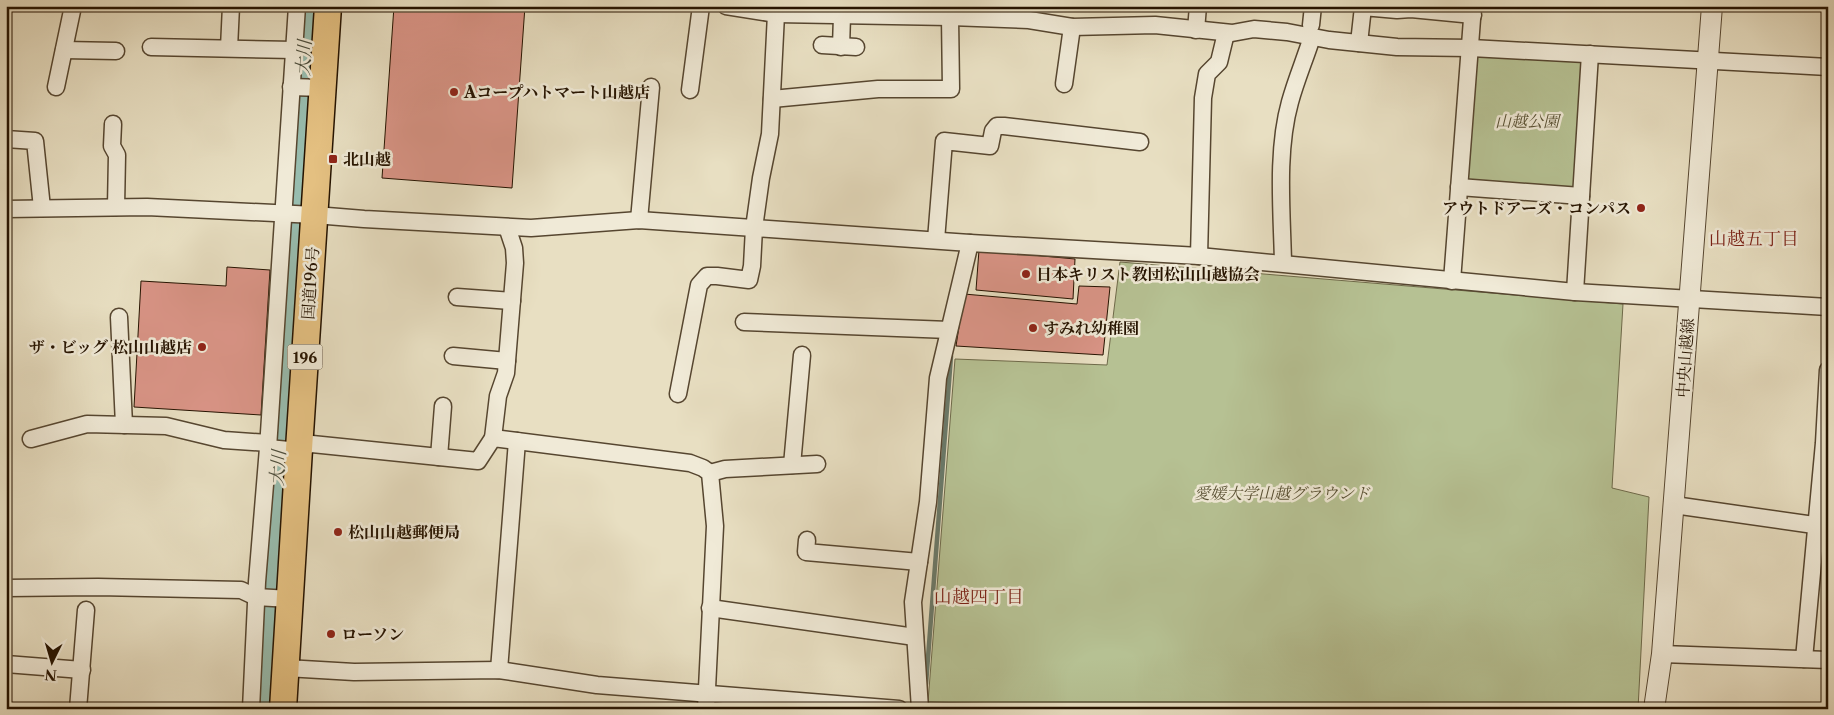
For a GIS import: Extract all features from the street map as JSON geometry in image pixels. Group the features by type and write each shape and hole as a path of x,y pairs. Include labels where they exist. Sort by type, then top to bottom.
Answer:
{"highway":[{"name":"国道196号","path":"283,709 286,668 271,598 279,448 306,87 328,6"}],"street":[{"path":"56,87 73,6"},
{"path":"229,48 231,6"},
{"path":"297,6 294,50 306,87"},
{"path":"690,90 701,6"},
{"path":"726,6 776,14 808,11 842,16 861,11 950,17 1029,13 1072,27 1155,25 1226,33 1254,29 1287,32 1312,31 1359,43 1397,47 1471,48 1828,67"},
{"path":"1196,30 1198,6"},
{"path":"1282,263 1282,166 1284,135 1289,103 1312,31 1313,6"},
{"name":"中央山越線","path":"1654,709 1662,654 1712,6"},
{"path":"1359,43 1363,7 1397,10 1473,10 1452,280"},
{"path":"678,394 699,285 708,276 749,280 761,178 770,134 776,14"},
{"path":"822,45 849,47 842,16"},
{"path":"772,99 878,89 951,89 950,17"},
{"path":"1064,84 1072,27"},
{"path":"1199,256 1203,98 1208,74 1219,62 1226,33"},
{"path":"151,47 294,50"},
{"path":"64,50 116,51"},
{"path":"1575,292 1590,54"},
{"path":"639,220 651,87"},
{"path":"113,124 112,146 117,155 116,207"},
{"path":"936,240 944,141 990,146 993,131 997,126 1004,126 1140,142"},
{"path":"6,139 36,141 42,208"},
{"path":"1460,187 1581,196"},
{"path":"6,210 116,207 297,214 530,228 639,220 970,243 1199,256 1575,292 1828,307"},
{"path":"31,439 87,424 166,426 224,440 279,448 312,444 478,461 493,438 498,396 506,372 515,263 514,248 507,227"},
{"path":"920,709 913,602 928,502 938,378 970,243"},
{"path":"457,297 512,300"},
{"path":"119,317 124,425"},
{"path":"744,322 949,330"},
{"path":"792,465 802,355"},
{"path":"453,356 507,361"},
{"path":"1804,659 1821,526 1828,370"},
{"path":"439,457 443,406"},
{"path":"493,438 690,464 710,473 725,469 817,464"},
{"path":"499,670 517,441"},
{"path":"251,709 271,598 279,448"},
{"path":"706,701 716,526 710,473"},
{"path":"1674,505 1821,526"},
{"path":"807,540 806,552 919,562"},
{"path":"6,588 98,586 241,590 271,598"},
{"path":"710,608 915,637"},
{"path":"78,709 86,610"},
{"path":"1662,654 1828,660"},
{"path":"6,664 82,670"},
{"path":"286,668 354,672 499,670 706,701 899,709"}],"green space":[{"name":"山越公園","path":"1477,52 1585,59 1577,192 1468,183"},
{"name":"愛媛大学山越グラウンド","path":"1120,262 1623,304 1612,488 1649,497 1638,709 1216,709 928,702 955,359 1107,365"}],"building":[{"name":"Aコープハトマート山越店","path":"394,6 525,6 512,188 382,178"},
{"name":"日本キリスト教団松山山越協会","path":"979,250 1075,259 1073,299 976,290"},
{"name":"ザ・ビッグ 松山山越店","path":"227,267 270,270 261,415 134,407 141,281 226,286"},
{"name":"すみれ幼稚園","path":"1079,286 1110,287 1103,355 956,346 964,294 1077,304"}],"waterway":[{"name":"大川","path":"296,199 308,6"},
{"name":"大川","path":"264,709 270,588 295,228"},
{"path":"926,684 951,356"}],"place":[{"name":"Aコープハトマート山越店","path":"454,92"},
{"name":"北山越","path":"333,159"},
{"name":"アウトドアーズ・コンパス","path":"1641,208"},
{"name":"日本キリスト教団松山山越協会","path":"1026,274"},
{"name":"すみれ幼稚園","path":"1033,328"},
{"name":"ザ・ビッグ 松山山越店","path":"202,347"},
{"name":"松山山越郵便局","path":"338,532"},
{"name":"ローソン","path":"331,634"}],"district":[{"name":"山越五丁目","path":"1754,239"},
{"name":"山越四丁目","path":"979,597"}]}
